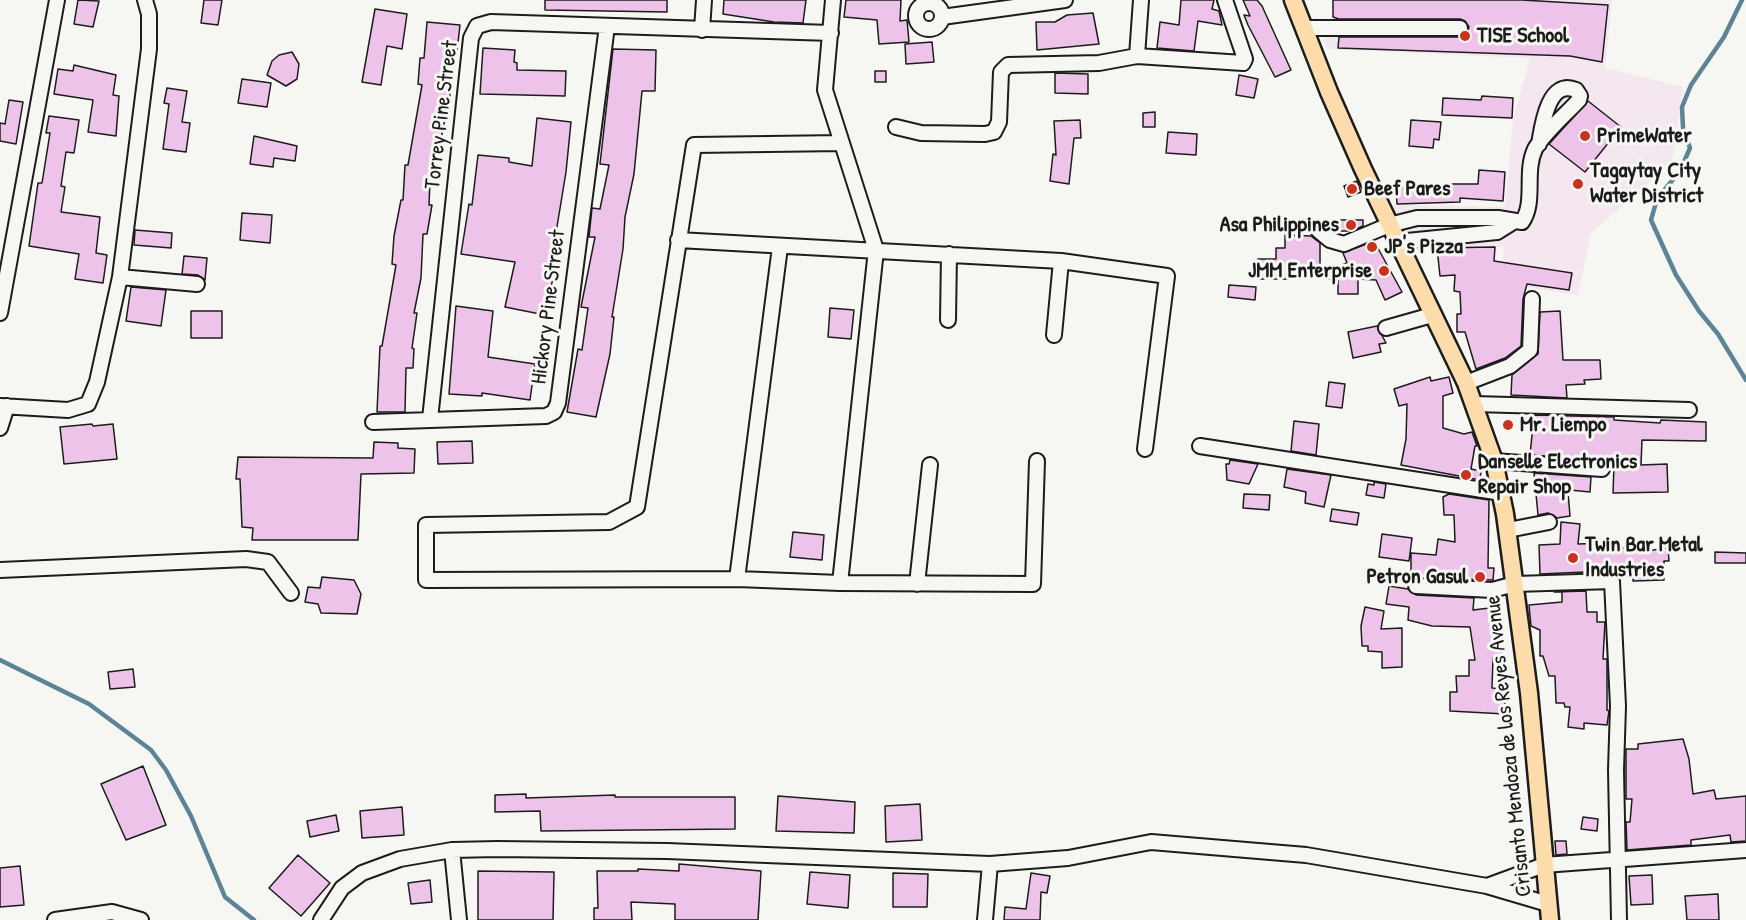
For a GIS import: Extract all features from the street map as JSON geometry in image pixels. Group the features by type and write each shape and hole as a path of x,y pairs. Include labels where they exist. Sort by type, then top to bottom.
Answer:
{"main road":[{"name":"Crisanto Mendoza de los Reyes Avenue","path":"1293,0 1329,92 1389,225 1466,383 1494,461 1508,530 1529,693 1549,912"}],"street":[{"path":"0,313 57,0"},
{"path":"0,428 4,406 68,410 88,404 97,382 120,277 149,49 148,14 145,0"},
{"path":"702,30 704,0"},
{"path":"833,0 825,90 876,250 840,583"},
{"path":"942,17 1065,0"},
{"path":"1137,56 1141,0"},
{"path":"896,127 921,132 985,134 994,132 999,122 1001,72 1008,65 1099,63 1137,56 1243,63 1245,59 1225,0"},
{"name":"Torrey Pine Street","path":"430,419 473,31 477,26 491,22 831,33"},
{"name":"Hickory Pine Street","path":"373,422 546,416 554,412 558,403 607,26"},
{"path":"1305,28 1460,28"},
{"path":"842,143 694,145 637,507 609,522 426,525 426,580 737,579 840,583 1033,584 1037,461"},
{"path":"1318,230 1330,240 1344,244 1389,225 1417,218 1498,218 1522,222 1527,214 1529,173 1535,149 1539,144"},
{"path":"1397,242 1497,232 1513,222"},
{"path":"678,240 1061,261 1167,276 1145,449"},
{"path":"737,579 780,247"},
{"path":"948,321 949,254"},
{"path":"1054,335 1061,261"},
{"path":"120,277 197,284"},
{"path":"1466,383 1510,366 1530,350 1532,298"},
{"path":"1386,328 1432,315"},
{"path":"1474,404 1689,410"},
{"path":"1200,446 1502,493"},
{"path":"1494,461 1602,470"},
{"path":"917,584 930,465"},
{"path":"1508,530 1549,522"},
{"path":"0,570 246,559 268,562 291,592"},
{"path":"1416,586 1492,590 1515,584 1612,580 1618,706 1618,920"},
{"path":"321,920 342,888 362,873 400,860 452,850 667,851 990,864 1068,858 1151,842 1305,855 1487,886 1549,912"},
{"path":"452,850 459,920"},
{"path":"1487,886 1544,865 1746,850"},
{"path":"985,920 990,864"},
{"path":"55,920 112,912 141,920"}],"shaded area":[{"name":"Tagaytay City Water District","path":"1458,0 1612,0 1605,68 1683,87 1672,163 1591,233 1578,295 1501,284 1504,247 1412,248 1389,205 1505,207 1513,120 1530,58 1327,49 1314,18 1455,24"}],"building":[{"path":"78,0 99,1 93,27 74,24"},
{"path":"204,0 222,0 218,25 201,23"},
{"path":"545,0 667,0 667,12 545,10"},
{"path":"724,0 806,0 803,23 774,22 723,14"},
{"path":"846,0 901,0 900,21 907,20 909,42 879,44 877,20 844,17"},
{"path":"1181,0 1214,0 1212,9 1219,11 1222,25 1198,21 1194,51 1157,48 1160,22 1179,25"},
{"path":"1243,0 1257,0 1262,6 1291,70 1275,77 1248,25 1244,15 1250,16"},
{"name":"TISE School","path":"1333,0 1522,0 1608,5 1602,62 1570,56 1338,48 1339,37 1460,37 1467,33 1469,27 1465,21 1460,19 1339,19 1333,17"},
{"path":"375,9 407,14 402,49 387,46 381,85 362,82"},
{"path":"1093,13 1099,44 1037,50 1036,22 1055,22 1067,15"},
{"path":"427,22 460,25 457,51 453,50 450,95 437,158 431,157 429,205 432,205 427,234 423,234 421,278 414,313 417,313 412,348 414,349 413,368 406,368 405,412 377,412 380,346 382,346 396,265 392,264 394,236 401,200 403,200 405,165 408,165 422,85 418,84 420,58 424,58"},
{"path":"932,42 934,62 906,64 905,44"},
{"path":"483,48 515,50 514,62 517,63 517,70 566,71 565,96 480,94"},
{"path":"613,49 656,50 655,91 642,91 634,174 625,217 623,249 612,317 614,317 610,354 596,417 567,412 578,349 582,350 588,308 581,307 595,237 589,237 592,208 600,209 609,165 600,164"},
{"path":"292,52 299,64 297,79 286,86 267,75 272,61 279,55"},
{"path":"74,65 116,75 113,95 119,96 116,136 88,132 93,100 54,94 58,69 73,71"},
{"path":"875,71 886,71 886,82 875,82"},
{"path":"1055,73 1088,74 1088,94 1055,93"},
{"path":"1239,75 1258,79 1254,98 1236,95"},
{"path":"242,79 271,83 267,107 238,103"},
{"path":"167,88 187,91 182,122 190,123 186,152 163,149 169,104 164,103"},
{"path":"1482,96 1513,98 1512,118 1442,115 1443,98 1481,100"},
{"path":"9,100 23,102 16,144 0,141 0,123 5,124"},
{"name":"PrimeWater","path":"1588,101 1621,127 1585,172 1549,144"},
{"path":"1155,112 1155,127 1143,127 1143,113"},
{"path":"49,116 79,120 74,153 66,152 61,186 65,187 61,212 100,217 96,253 107,255 103,283 75,279 79,254 29,246 38,183 42,183 50,133 46,133"},
{"path":"537,118 571,122 566,172 551,263 556,264 545,315 505,307 515,262 461,254 469,204 472,205 478,155 509,158 509,162 532,166"},
{"path":"1080,120 1081,138 1074,138 1069,184 1050,181 1053,154 1056,155 1054,121"},
{"path":"1411,120 1441,122 1439,140 1434,139 1433,148 1409,146"},
{"path":"1168,132 1197,134 1196,155 1166,153"},
{"path":"254,136 297,146 295,161 274,158 273,167 250,164"},
{"path":"1479,170 1505,172 1503,201 1460,198 1460,202 1397,204 1396,189 1433,184 1478,184"},
{"name":"Beef Pares","path":"1357,181 1361,192 1348,197 1344,186"},
{"path":"242,213 272,215 270,243 240,240"},
{"name":"Asa Philippines","path":"1339,220 1363,220 1363,226 1352,231 1339,231"},
{"path":"135,230 172,233 171,248 134,245"},
{"path":"1285,235 1311,236 1320,243 1320,275 1289,275 1289,279 1258,279 1258,259 1276,259 1276,248 1285,248"},
{"path":"1374,241 1402,292 1385,300 1376,280 1358,279 1358,294 1338,294 1338,279 1329,279 1329,269 1347,263 1343,253"},
{"path":"1495,247 1494,261 1572,273 1569,290 1527,284 1523,299 1521,346 1505,358 1476,369 1465,332 1457,332 1457,314 1461,314 1460,292 1454,291 1455,275 1440,276 1437,248"},
{"path":"184,256 207,258 205,280 198,275 182,274"},
{"path":"1229,285 1256,287 1255,300 1228,297"},
{"path":"131,287 166,290 161,326 126,321"},
{"path":"456,306 493,311 488,357 535,364 530,400 482,393 482,396 449,394"},
{"path":"830,308 854,310 851,339 828,337"},
{"path":"191,311 222,311 222,338 191,338"},
{"path":"1560,311 1563,360 1600,360 1601,379 1584,380 1585,384 1566,385 1567,398 1511,395 1512,375 1538,354 1540,312"},
{"path":"1377,326 1386,343 1379,344 1381,352 1353,358 1348,332"},
{"path":"1430,377 1431,381 1449,377 1453,393 1443,396 1443,428 1464,434 1472,432 1477,446 1475,446 1471,469 1481,471 1480,480 1401,465 1406,439 1407,404 1399,406 1394,389"},
{"path":"1329,382 1345,384 1342,408 1326,406"},
{"path":"1534,415 1614,417 1614,420 1660,423 1661,420 1706,422 1706,441 1642,440 1641,465 1667,464 1668,492 1613,493 1614,465 1603,460 1530,455"},
{"path":"1294,421 1319,424 1316,455 1291,451"},
{"path":"92,424 93,426 113,424 117,459 64,464 60,427"},
{"path":"472,441 473,463 438,464 437,442"},
{"path":"374,442 398,443 398,448 415,449 414,473 361,474 358,540 252,540 253,528 242,527 240,479 236,479 238,457 373,458"},
{"path":"1230,460 1258,464 1249,484 1227,480 1226,464 1229,464"},
{"path":"1287,469 1331,475 1324,507 1305,503 1306,492 1284,487"},
{"path":"1534,473 1591,477 1590,492 1570,490 1568,492 1570,516 1557,518 1548,513 1538,515"},
{"path":"1374,482 1386,484 1384,498 1366,495 1368,484 1374,485"},
{"path":"1244,494 1270,495 1269,510 1243,508"},
{"path":"1449,494 1489,500 1488,568 1494,568 1493,580 1411,578 1411,553 1436,555 1438,539 1455,542 1454,515 1444,515 1443,497"},
{"path":"1332,509 1359,513 1357,525 1330,521"},
{"path":"1561,522 1580,524 1578,544 1607,543 1608,547 1653,550 1668,548 1669,561 1664,561 1664,580 1633,581 1633,565 1608,564 1608,571 1540,574 1539,545 1560,544"},
{"path":"793,532 824,535 822,560 790,557"},
{"path":"1382,534 1412,538 1409,561 1379,557"},
{"path":"1715,552 1746,553 1746,563 1715,563"},
{"path":"322,577 354,580 361,594 357,614 321,613 318,604 305,602 308,587 320,588"},
{"path":"1389,586 1408,589 1416,595 1474,598 1473,610 1498,607 1502,658 1493,658 1492,688 1505,689 1505,714 1450,711 1450,692 1457,692 1456,676 1469,676 1469,660 1475,660 1470,627 1432,626 1408,620 1409,607 1386,604"},
{"path":"1586,591 1587,612 1597,612 1597,622 1605,622 1603,659 1607,659 1607,710 1609,711 1607,725 1584,723 1584,729 1568,727 1570,707 1565,707 1564,703 1556,703 1555,676 1549,676 1543,656 1540,656 1540,630 1531,626 1529,605 1562,602 1562,592 1554,592"},
{"path":"1365,607 1384,611 1381,629 1402,628 1402,667 1382,668 1382,652 1368,651 1368,646 1362,646 1361,626"},
{"path":"133,669 135,687 110,689 108,672"},
{"path":"1683,739 1689,759 1693,794 1714,790 1716,799 1746,796 1746,841 1731,842 1730,835 1691,840 1691,845 1627,850 1626,822 1630,822 1632,799 1626,799 1626,749 1638,749 1638,744"},
{"path":"143,766 166,825 126,840 101,784"},
{"path":"526,794 526,798 615,795 615,797 735,797 735,829 541,831 540,811 495,812 495,795"},
{"path":"778,796 855,802 854,833 776,831"},
{"path":"920,804 922,840 886,842 885,806"},
{"path":"402,807 404,835 362,838 360,811"},
{"path":"336,815 339,831 310,837 307,821"},
{"path":"1583,817 1598,819 1597,831 1581,829"},
{"path":"1555,841 1566,841 1567,854 1556,855"},
{"path":"298,855 330,883 301,916 269,888"},
{"path":"679,864 761,871 758,920 675,920 675,904 631,902 632,920 594,920 594,908 598,908 597,871 638,871 638,869 679,871"},
{"path":"20,866 24,905 0,907 0,868"},
{"path":"478,871 554,872 553,920 478,920"},
{"path":"810,872 850,875 848,908 807,904"},
{"path":"893,873 928,874 927,907 893,907"},
{"path":"1031,873 1050,876 1047,893 1041,892 1040,920 1004,920 1005,907 1026,909"},
{"path":"1652,875 1653,904 1631,905 1629,876"},
{"path":"430,880 432,902 411,904 408,883"},
{"path":"1718,894 1719,920 1687,920 1685,896"}],"waterway":[{"path":"1742,0 1724,37 1691,85 1682,107 1683,128 1690,148 1680,171 1657,199 1651,220 1676,275 1699,311 1718,334 1746,380"},
{"path":"0,660 89,704 151,750 166,770 191,816 225,897 254,920"}],"place":[{"name":"TISE School","path":"1465,36"},
{"name":"PrimeWater","path":"1585,136"},
{"name":"Tagaytay City Water District","path":"1578,184"},
{"name":"Beef Pares","path":"1352,189"},
{"name":"Asa Philippines","path":"1351,225"},
{"name":"JP's Pizza","path":"1372,247"},
{"name":"JMM Enterprise","path":"1384,271"},
{"name":"Mr. Liempo","path":"1508,425"},
{"name":"Danselle Electronics Repair Shop","path":"1466,475"},
{"name":"Twin Bar Metal Industries","path":"1573,558"},
{"name":"Petron Gasul","path":"1480,577"}]}
